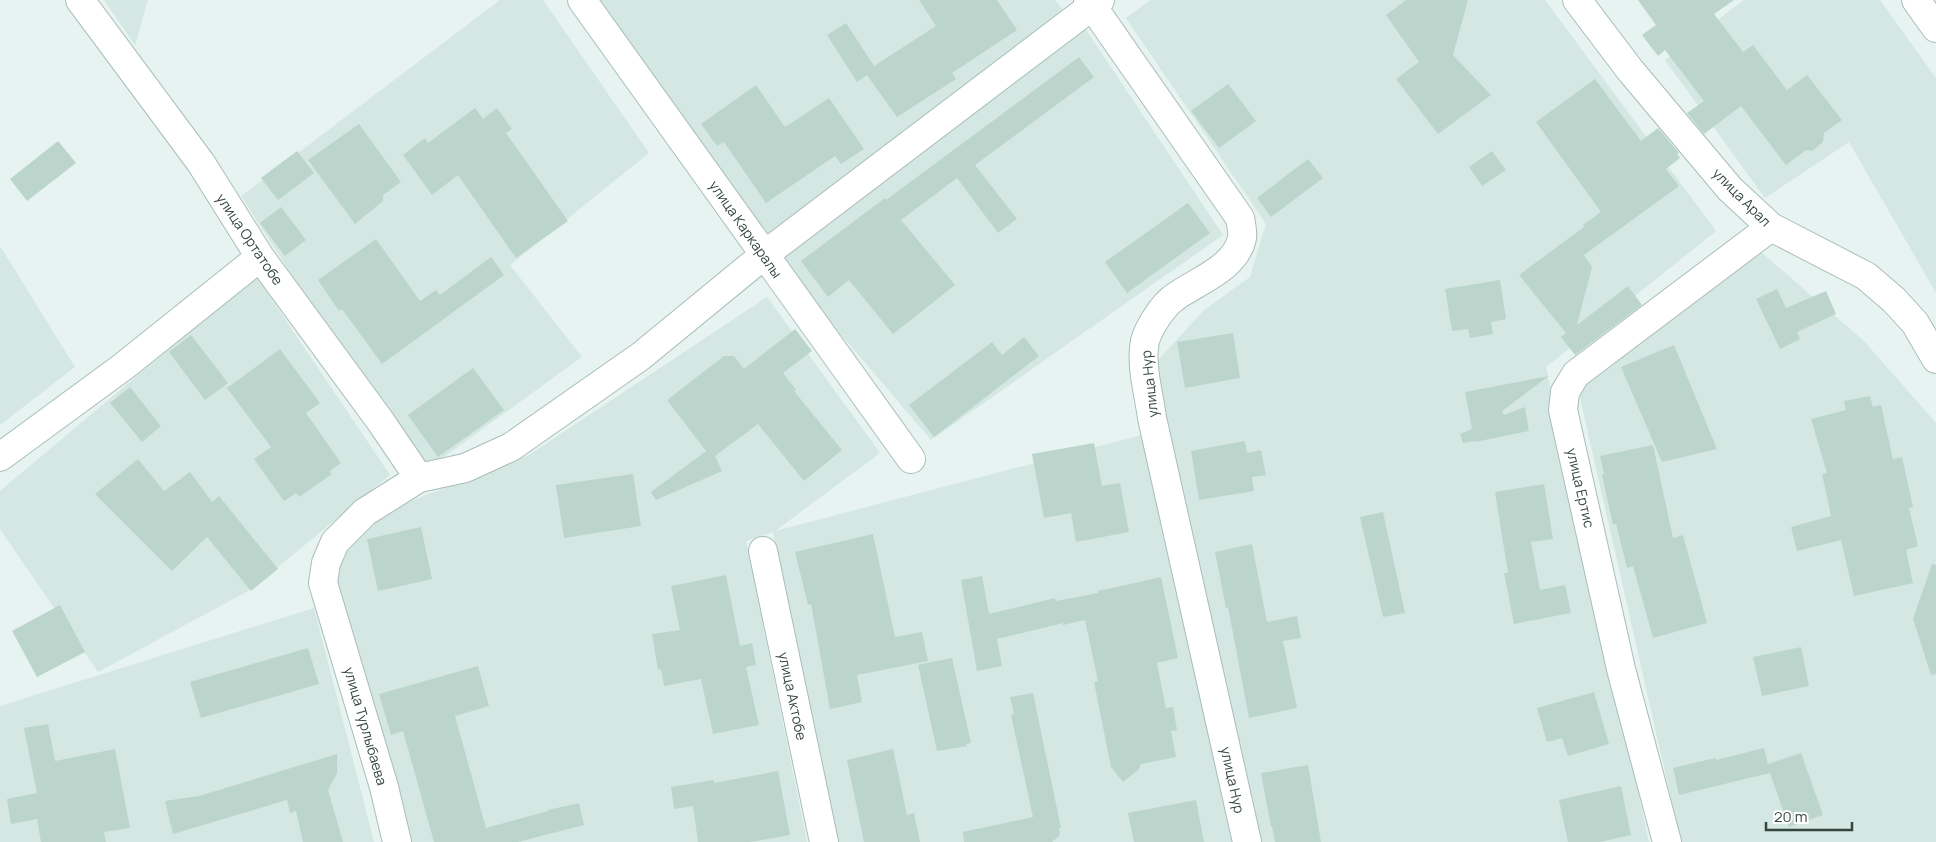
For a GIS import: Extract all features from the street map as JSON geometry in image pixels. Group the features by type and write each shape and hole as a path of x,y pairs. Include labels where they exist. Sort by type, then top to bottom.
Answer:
{"street":[{"name":"улица Ортатобе","path":"80,0 201,163 260,257 381,422 419,478"},
{"name":"улица Каркаралы","path":"582,0 911,459"},
{"name":"улица Арал","path":"1577,0 1630,70 1730,189 1771,227 1866,276 1894,300 1915,323 1936,359"},
{"path":"1916,0 1936,28"},
{"name":"улица Турлыбаева","path":"397,842 384,787 322,583 326,563 336,542 365,512 419,478 465,468 512,447 640,356 764,255 1093,2"},
{"name":"улица Нур","path":"1093,2 1240,218 1242,237 1235,253 1218,271 1173,298 1152,324 1145,342 1144,363 1152,418 1247,842"},
{"name":"улица Ертис","path":"1667,842 1617,650 1563,410 1565,392 1576,374 1771,227"},
{"path":"0,457 124,366 260,257"},
{"name":"улица Актобе","path":"763,551 824,842"}],"shaded area":[{"path":"104,0 148,0 135,45"},
{"path":"500,0 543,0 649,153 510,265 582,357 420,474 241,196"},
{"path":"586,0 1055,0 1069,18 766,250"},
{"path":"1151,0 1545,0 1716,231 1546,367 1649,842 1251,842 1150,369 1204,310 1250,277 1266,224 1126,18"},
{"path":"1744,0 1880,0 1936,78 1936,293 1849,142 1765,198 1665,60"},
{"path":"1084,27 1223,235 931,440 775,257"},
{"path":"0,246 75,367 0,425"},
{"path":"1761,252 1863,340 1936,423 1936,842 1681,842 1578,389"},
{"path":"256,276 390,475 250,590 98,672 0,529 0,491"},
{"path":"767,297 880,453 775,531 1153,432 1236,842 837,842 773,532 746,541 807,842 389,842 326,575 362,520 529,455"},
{"path":"314,608 374,842 0,842 0,706"}],"building":[{"path":"919,0 997,0 1017,30 952,73 956,79 897,117 867,75 857,82 827,35 846,23 874,66 936,26"},
{"path":"1406,0 1468,0 1453,55 1491,95 1438,134 1396,79 1419,62 1386,15"},
{"path":"1638,0 1734,0 1714,14 1743,52 1753,45 1787,90 1807,75 1842,120 1824,133 1823,142 1812,151 1806,150 1786,165 1741,106 1704,134 1687,113 1704,101 1665,50 1658,56 1642,35 1656,25"},
{"path":"1079,57 1094,77 975,165 1017,219 998,233 957,178 901,220 955,285 893,334 849,280 828,297 801,261"},
{"path":"1595,79 1641,141 1658,128 1679,153 1677,154 1680,158 1666,169 1679,186 1584,255 1592,267 1577,325 1628,286 1642,305 1575,355 1561,337 1566,333 1519,275 1584,227 1583,225 1601,212 1536,122"},
{"path":"1228,84 1256,121 1219,148 1191,111"},
{"path":"756,85 785,127 829,98 864,149 841,164 835,156 766,203 724,142 717,146 701,124"},
{"path":"475,108 483,119 497,108 512,129 506,133 568,221 516,258 458,175 432,195 403,155 425,138 428,143"},
{"path":"359,124 401,182 383,195 383,201 355,224 308,160"},
{"path":"58,141 76,163 27,201 10,179"},
{"path":"297,151 314,173 278,200 261,178"},
{"path":"1492,151 1506,170 1482,186 1469,167"},
{"path":"1308,159 1323,178 1271,217 1257,198"},
{"path":"1188,203 1210,233 1127,293 1105,262"},
{"path":"281,207 306,240 285,256 260,223"},
{"path":"376,239 420,301 436,290 440,295 491,257 504,275 382,364 342,309 339,311 318,280"},
{"path":"1500,280 1506,319 1491,322 1493,334 1470,338 1468,329 1452,331 1445,289"},
{"path":"1777,289 1786,308 1826,291 1836,314 1797,332 1800,339 1780,349 1756,299"},
{"path":"795,329 812,351 783,373 796,390 794,391 842,450 804,481 758,424 715,456 722,471 656,500 651,492 706,451 667,400 724,356 734,356 744,369"},
{"path":"1233,333 1240,378 1185,388 1177,342"},
{"path":"191,335 228,383 205,400 169,352"},
{"path":"1024,337 1039,356 934,437 909,405 992,342 1002,355"},
{"path":"1674,345 1717,449 1662,462 1621,367"},
{"path":"280,349 320,403 306,413 341,463 330,471 332,474 299,497 296,493 284,501 254,459 271,447 227,388"},
{"path":"473,368 504,410 438,457 408,415"},
{"path":"1549,376 1502,411 1504,415 1525,407 1529,431 1463,443 1460,434 1472,429 1465,392"},
{"path":"130,387 161,426 142,442 110,403"},
{"path":"1870,396 1873,407 1881,405 1893,459 1902,457 1913,507 1909,508 1918,546 1906,550 1913,583 1854,596 1841,540 1797,551 1791,527 1831,516 1822,474 1827,473 1811,419 1846,410 1844,401"},
{"path":"1245,441 1247,453 1261,450 1266,475 1252,477 1254,491 1199,500 1191,451"},
{"path":"1094,443 1102,486 1120,483 1129,532 1076,542 1071,513 1044,518 1032,454"},
{"path":"1653,445 1673,538 1683,535 1707,623 1653,638 1633,566 1627,568 1616,524 1613,525 1602,475 1604,474 1600,456"},
{"path":"138,459 164,491 190,472 212,502 219,496 278,569 251,591 207,537 172,571 95,494"},
{"path":"633,474 641,526 564,538 556,485"},
{"path":"1544,484 1553,539 1531,542 1540,590 1565,585 1571,613 1514,624 1504,573 1508,573 1495,492"},
{"path":"1383,512 1405,613 1383,617 1360,517"},
{"path":"421,527 432,579 378,591 367,539"},
{"path":"873,534 895,637 922,632 928,661 857,675 862,702 830,709 811,604 808,605 795,552"},
{"path":"1252,544 1267,622 1297,616 1301,638 1283,641 1297,708 1249,718 1228,607 1226,608 1215,552"},
{"path":"1932,564 1936,565 1936,674 1931,675 1913,619"},
{"path":"726,575 740,646 752,643 756,665 746,667 759,725 713,734 701,679 664,686 661,669 658,670 652,634 680,630 671,586"},
{"path":"982,576 989,614 1055,598 1056,601 1098,593 1098,591 1161,577 1178,658 1157,663 1166,708 1173,707 1177,730 1171,731 1176,757 1141,764 1138,770 1123,782 1111,767 1094,682 1098,681 1085,620 1063,625 1063,623 997,639 1002,666 977,671 961,580"},
{"path":"60,605 85,652 37,677 12,631"},
{"path":"1801,647 1809,686 1762,696 1753,657"},
{"path":"308,648 319,684 201,718 190,682"},
{"path":"952,658 971,743 966,744 967,746 937,751 918,665"},
{"path":"478,666 489,706 455,716 486,828 579,803 584,825 518,842 434,842 403,731 391,735 379,694"},
{"path":"1594,692 1609,744 1568,756 1562,738 1547,742 1537,708"},
{"path":"1033,693 1061,828 1059,828 1060,835 1052,842 964,842 963,832 1033,817 1011,715 1014,714 1010,697"},
{"path":"48,724 55,761 115,749 130,828 104,832 106,842 41,842 37,819 11,824 7,799 37,793 24,728"},
{"path":"1764,748 1768,764 1801,753 1823,815 1789,827 1770,773 1679,795 1673,768"},
{"path":"893,749 907,815 914,813 920,842 864,842 847,760"},
{"path":"337,754 337,773 328,790 343,842 303,842 296,811 290,813 287,800 173,834 165,801 199,796"},
{"path":"1308,765 1321,842 1275,842 1261,773"},
{"path":"778,771 790,835 750,842 698,842 693,806 674,809 671,787 714,780 714,783"},
{"path":"1621,786 1631,835 1600,842 1568,842 1559,800"},
{"path":"1196,800 1204,842 1134,842 1128,813"}]}
